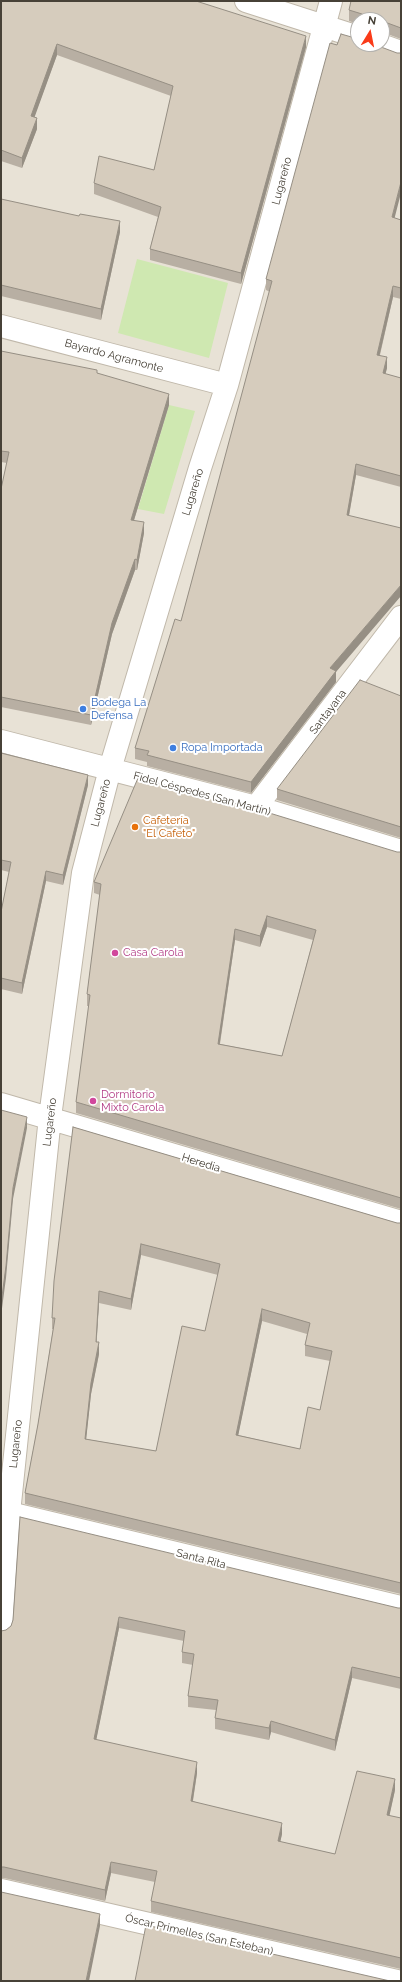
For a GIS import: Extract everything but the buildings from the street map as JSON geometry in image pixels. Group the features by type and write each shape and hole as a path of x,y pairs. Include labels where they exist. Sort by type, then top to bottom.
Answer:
{"street":[{"path":"246,1 350,34"},
{"name":"Lugareño","path":"1,1630 5,1512 50,1117 83,873 110,769 198,476 227,385 331,1"},
{"path":"390,48 401,52"},
{"name":"Bayardo Agramonte","path":"1,326 227,385"},
{"name":"Santayana","path":"256,807 401,616"},
{"name":"Fidel Céspedes (San Martín)","path":"1,741 256,807 401,851"},
{"name":"Heredia","path":"1,1104 50,1117 401,1222"},
{"name":"Santa Rita","path":"5,1512 401,1608"},
{"name":"Óscar Primelles (San Esteban)","path":"1,1890 398,1981"}],"shaded area":[{"path":"1,1 401,1 401,1981 1,1981"}],"green space":[{"path":"137,259 228,283 209,358 118,333"},
{"path":"169,405 195,411 164,514 138,509"}],"place":[{"name":"Bodega La Defensa","path":"83,709"},
{"name":"Ropa Importada","path":"173,748"},
{"name":"Cafetería \"El Cafeto\"","path":"135,827"},
{"name":"Casa Carola","path":"115,953"},
{"name":"Dormitorio Mixto Carola","path":"93,1101"}]}
